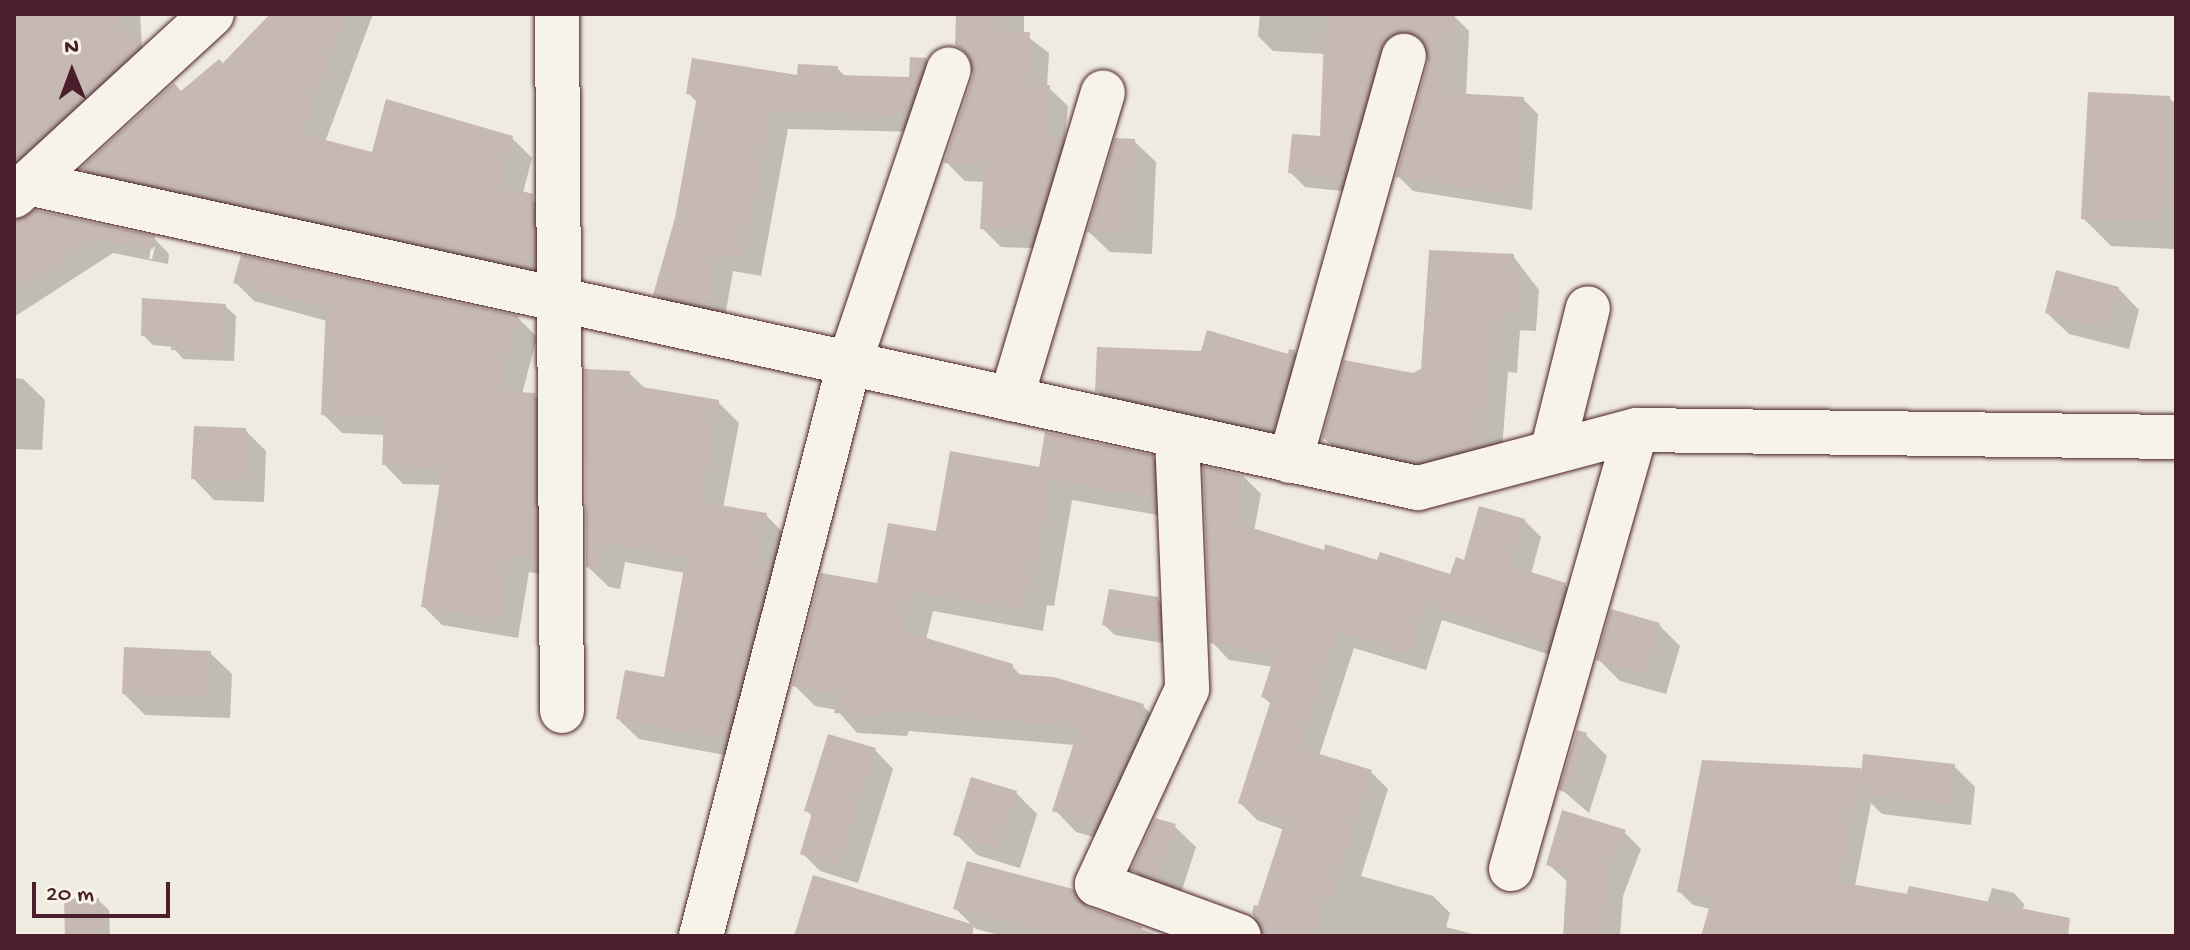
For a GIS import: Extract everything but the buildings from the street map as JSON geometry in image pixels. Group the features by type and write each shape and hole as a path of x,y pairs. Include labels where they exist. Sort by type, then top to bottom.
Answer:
{"street":[{"path":"21,190 212,14"},
{"path":"557,14 562,711"},
{"path":"1290,461 1404,56"},
{"path":"701,936 849,364 949,69"},
{"path":"1011,399 1103,92"},
{"path":"21,190 560,300 1418,488 1636,430 2176,437"},
{"path":"1552,452 1588,308"},
{"path":"1511,869 1636,430"},
{"path":"1177,436 1187,689 1097,884 1239,936"}]}
